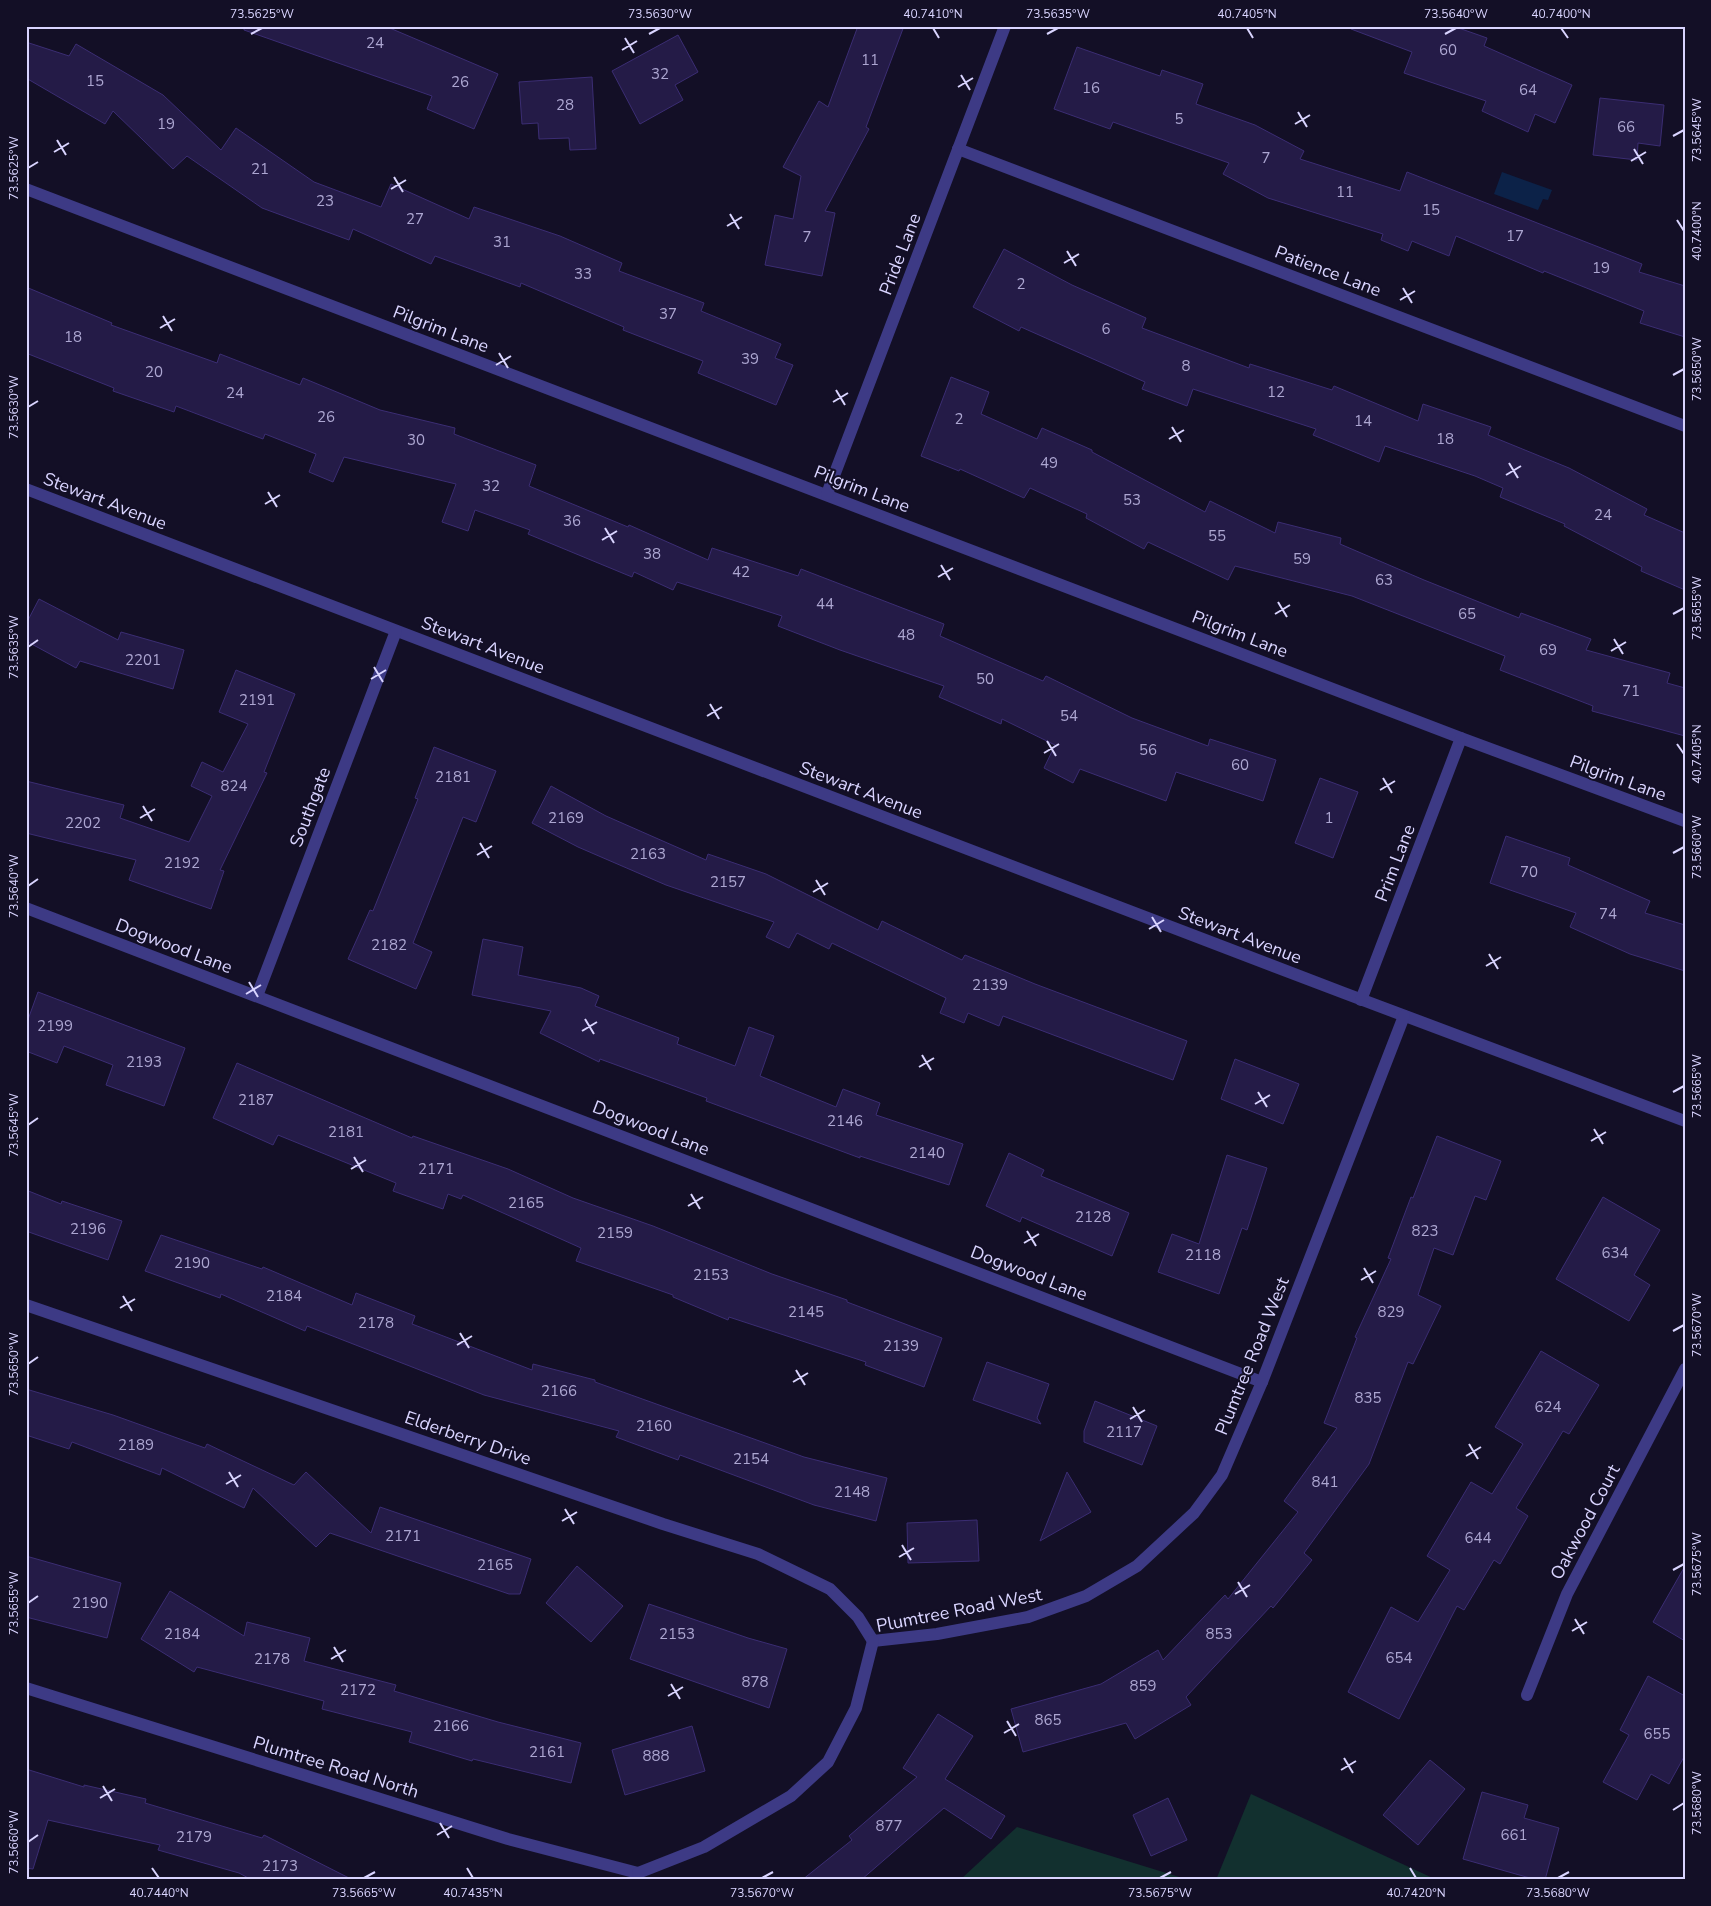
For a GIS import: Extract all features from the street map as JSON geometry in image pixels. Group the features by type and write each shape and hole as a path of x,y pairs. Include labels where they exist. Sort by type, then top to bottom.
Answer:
{"street":[{"name":"Pride Lane","path":"827,494 1005,26"},
{"name":"Patience Lane","path":"958,149 1685,426"},
{"name":"Pilgrim Lane","path":"26,189 1461,738 1685,821"},
{"name":"Stewart Avenue","path":"26,490 1361,1000 1685,1121"},
{"name":"Southgate","path":"257,996 396,631"},
{"name":"Prim Lane","path":"1361,1000 1461,738"},
{"name":"Dogwood Lane","path":"26,908 1262,1382"},
{"name":"Plumtree Road West","path":"638,1877 704,1848 791,1796 828,1762 856,1708 873,1641 937,1634 1028,1617 1086,1596 1137,1566 1194,1513 1222,1475 1262,1382 1404,1016"},
{"name":"Elderberry Drive","path":"26,1305 644,1518 758,1554 830,1589 858,1617 873,1641"},
{"name":"Oakwood Court","path":"1527,1695 1567,1594 1685,1369"},
{"name":"Plumtree Road North","path":"26,1688 508,1840 638,1877"}],"green space":[{"path":"1251,1794 1437,1880 1216,1880"},
{"path":"1017,1827 1189,1880 960,1880"}],"water":[{"path":"1502,172 1552,190 1548,200 1543,199 1538,210 1494,194"}],"building":[{"path":"244,26 385,26 498,74 474,129 427,109 432,96 244,30"},
{"path":"858,26 904,26 866,127 869,129 825,211 835,213 822,276 765,265 775,215 793,219 801,176 783,167 819,101 828,107"},
{"path":"1352,26 1453,26 1487,38 1484,46 1572,85 1555,123 1535,114 1528,132 1482,111 1486,101 1404,73 1412,52 1351,29"},
{"path":"678,35 698,72 675,85 683,100 640,124 612,71"},
{"path":"26,42 69,56 76,44 163,95 221,150 236,128 314,182 381,207 391,184 469,219 474,207 560,236 622,263 619,271 704,303 701,311 781,344 775,358 793,365 776,405 698,373 703,361 623,330 624,327 521,283 520,287 435,256 431,264 353,229 349,240 262,208 187,156 173,169 113,111 105,124 26,78"},
{"path":"1077,47 1160,76 1162,70 1203,84 1196,104 1255,125 1304,151 1300,159 1400,191 1407,172 1642,264 1639,272 1685,286 1685,337 1640,323 1644,311 1544,271 1543,273 1456,236 1449,256 1412,241 1408,251 1381,240 1383,234 1268,198 1223,174 1229,163 1113,122 1110,129 1054,109"},
{"path":"592,77 596,149 570,150 569,138 539,139 538,123 522,124 519,82"},
{"path":"1600,98 1664,105 1660,146 1638,143 1637,160 1593,155"},
{"path":"1004,249 1072,285 1146,318 1142,328 1249,368 1250,364 1332,390 1334,386 1418,421 1423,404 1491,427 1488,435 1569,468 1647,509 1644,515 1685,533 1685,590 1641,571 1642,567 1564,526 1565,524 1500,497 1503,488 1475,476 1385,446 1379,462 1313,435 1316,429 1193,389 1187,406 1142,389 1145,382 1021,327 1019,331 973,307"},
{"path":"26,287 112,323 111,325 217,363 220,354 300,385 303,378 380,410 455,428 454,434 536,465 529,486 628,527 629,525 708,560 712,548 798,576 801,569 944,624 940,636 1043,681 1046,676 1132,718 1208,746 1210,739 1276,760 1263,801 1176,772 1166,801 1080,769 1073,783 1044,768 1055,745 1002,719 1001,724 939,697 944,686 778,626 782,616 677,582 673,590 634,572 632,577 528,534 530,530 475,510 468,531 442,522 456,484 344,457 333,482 309,472 316,454 265,434 263,439 176,406 174,412 113,391 114,388 26,353"},
{"path":"951,377 989,392 981,414 1037,439 1042,428 1092,450 1092,452 1205,512 1210,501 1275,533 1278,522 1341,538 1340,544 1424,580 1519,618 1521,613 1591,639 1586,650 1670,673 1667,683 1685,688 1685,736 1592,711 1593,706 1500,670 1505,656 1352,596 1235,566 1228,580 1148,542 1144,549 1086,518 1087,514 1030,488 1024,498 960,469 959,471 921,456"},
{"path":"39,599 118,640 121,632 184,650 173,689 80,661 76,668 26,641 26,624"},
{"path":"236,670 295,694 264,772 267,773 220,870 224,871 211,909 129,880 136,860 26,833 26,781 124,805 120,818 189,842 212,796 191,786 202,762 223,772 248,724 219,712"},
{"path":"434,747 496,771 476,822 463,817 413,943 432,952 416,989 348,959 370,910 373,911 418,799 415,798"},
{"path":"1320,778 1358,792 1333,858 1295,843"},
{"path":"551,786 606,816 706,860 708,854 766,874 878,930 882,921 962,960 965,955 1035,984 1187,1041 1173,1080 1003,1016 999,1026 968,1013 964,1023 940,1013 946,998 832,943 829,949 797,933 789,948 766,937 774,922 666,885 578,847 532,823"},
{"path":"1506,836 1570,858 1568,865 1650,901 1645,913 1685,925 1685,971 1630,954 1570,927 1576,913 1490,883"},
{"path":"483,939 523,947 518,975 581,988 599,996 595,1006 679,1038 677,1044 735,1066 749,1027 774,1036 760,1076 836,1107 843,1089 880,1103 876,1115 963,1144 949,1185 860,1156 860,1158 706,1101 707,1098 600,1059 599,1062 540,1033 551,1011 472,995"},
{"path":"38,992 185,1048 164,1106 106,1085 113,1065 64,1046 57,1063 26,1051 26,1025"},
{"path":"1235,1059 1299,1084 1283,1124 1221,1099"},
{"path":"237,1063 412,1138 413,1136 508,1169 573,1198 653,1226 772,1274 847,1300 847,1302 942,1338 924,1387 865,1365 866,1362 729,1317 728,1320 673,1297 673,1295 576,1261 581,1248 463,1195 461,1199 448,1194 443,1209 393,1191 396,1183 278,1135 273,1145 213,1118"},
{"path":"1437,1136 1501,1161 1486,1200 1475,1196 1453,1255 1434,1248 1418,1295 1441,1306 1413,1364 1408,1362 1369,1464 1304,1553 1312,1560 1273,1608 1271,1606 1186,1697 1191,1705 1135,1739 1126,1723 1023,1752 1011,1709 1101,1684 1158,1650 1163,1660 1225,1595 1228,1599 1298,1512 1284,1501 1337,1428 1324,1423 1357,1338 1355,1337 1391,1259 1388,1258"},
{"path":"1009,1153 1044,1170 1041,1176 1129,1213 1112,1256 1022,1217 1020,1222 986,1206"},
{"path":"1227,1155 1267,1168 1247,1230 1242,1228 1219,1294 1158,1272 1172,1234 1199,1244"},
{"path":"26,1190 61,1204 62,1201 122,1221 108,1260 26,1231"},
{"path":"1603,1197 1660,1230 1634,1275 1650,1285 1629,1321 1556,1279"},
{"path":"161,1235 262,1269 263,1267 352,1305 356,1293 415,1316 412,1324 532,1370 533,1364 595,1380 595,1382 804,1457 887,1478 876,1521 814,1505 680,1455 678,1460 616,1437 619,1431 484,1395 307,1326 305,1331 221,1294 220,1298 145,1271"},
{"path":"1541,1351 1599,1385 1569,1434 1563,1431 1516,1508 1528,1516 1500,1564 1494,1560 1464,1610 1457,1606 1399,1719 1348,1692 1391,1607 1418,1622 1450,1570 1427,1556 1471,1482 1492,1494 1523,1444 1495,1427"},
{"path":"987,1362 1049,1384 1037,1418 1041,1424 973,1400"},
{"path":"26,1389 113,1415 205,1448 207,1444 294,1485 306,1472 371,1533 380,1507 531,1559 520,1594 509,1594 330,1533 316,1547 253,1488 244,1508 162,1468 160,1475 72,1442 69,1449 26,1435"},
{"path":"1095,1401 1157,1426 1142,1465 1084,1442 1084,1431"},
{"path":"1067,1472 1091,1512 1040,1541"},
{"path":"977,1520 979,1561 908,1563 907,1523"},
{"path":"26,1556 121,1583 107,1638 26,1617"},
{"path":"577,1566 623,1606 591,1642 546,1603"},
{"path":"1685,1566 1685,1641 1653,1622"},
{"path":"170,1591 244,1636 247,1622 310,1638 304,1661 396,1685 394,1691 498,1722 581,1743 571,1783 473,1759 472,1761 409,1742 412,1732 322,1709 324,1701 197,1667 194,1672 141,1639"},
{"path":"649,1604 748,1638 787,1649 769,1708 630,1659"},
{"path":"1648,1676 1685,1696 1685,1755 1669,1784 1651,1774 1637,1800 1603,1782 1629,1735 1620,1730"},
{"path":"938,1714 973,1736 945,1779 1005,1816 991,1839 944,1808 861,1880 802,1880 852,1840 849,1836 917,1777 903,1768"},
{"path":"692,1726 705,1771 625,1795 612,1750"},
{"path":"1430,1760 1465,1789 1418,1845 1383,1815"},
{"path":"26,1769 84,1787 84,1785 146,1799 145,1803 262,1838 264,1835 353,1880 252,1880 239,1873 158,1850 160,1845 48,1820 33,1869 26,1868"},
{"path":"1482,1792 1528,1805 1524,1818 1559,1828 1545,1880 1537,1880 1463,1859"},
{"path":"1168,1798 1187,1840 1151,1856 1133,1815"}]}
